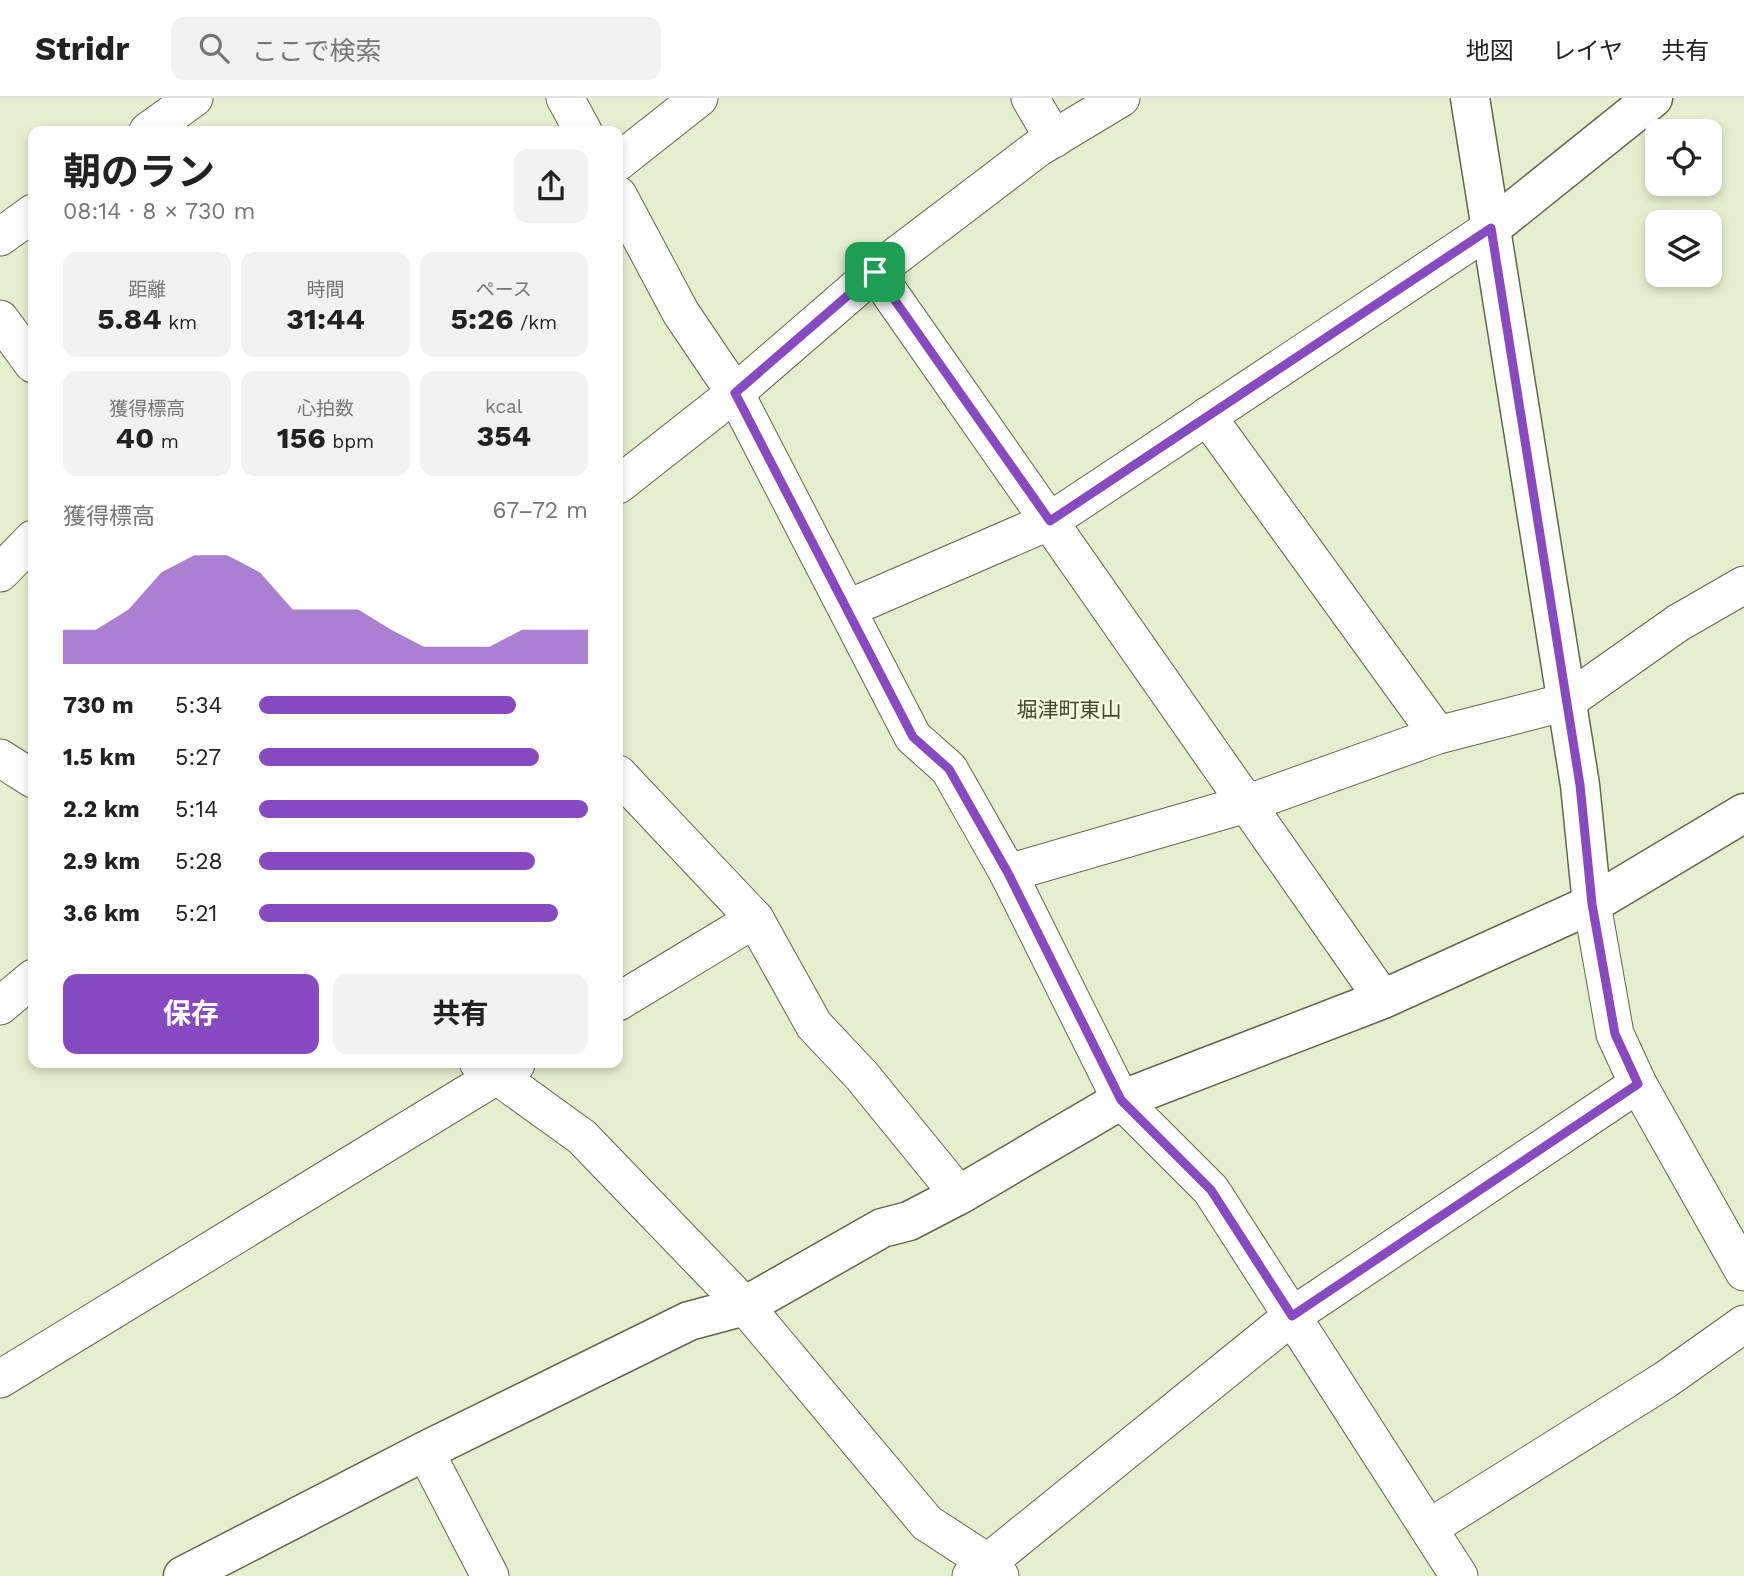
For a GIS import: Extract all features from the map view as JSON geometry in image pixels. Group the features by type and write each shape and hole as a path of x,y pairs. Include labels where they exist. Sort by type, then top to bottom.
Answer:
{"street":[{"path":"155,126 194,98"},
{"path":"565,98 580,126"},
{"path":"623,158 699,98"},
{"path":"1030,98 1054,139"},
{"path":"623,481 735,393 875,272 1054,139 1121,98"},
{"path":"1470,98 1580,785 1592,904 1615,1034 1638,1084 1742,1262"},
{"path":"847,609 1050,521 1491,228 1653,98"},
{"path":"623,204 681,313 735,393 913,737 949,769 1008,873 1121,1100 1211,1190 1460,1576"},
{"path":"0,237 28,217"},
{"path":"875,272 1382,999"},
{"path":"0,319 28,357"},
{"path":"1207,416 1438,735"},
{"path":"0,573 28,544"},
{"path":"1008,873 1245,804 1438,735 1566,702 1678,623 1744,584"},
{"path":"0,758 28,776"},
{"path":"623,780 755,919 814,1025 862,1076 959,1195"},
{"path":"183,1576 425,1451 689,1321 745,1306 882,1228 909,1221 959,1195 1121,1100 1382,999 1592,904 1744,813"},
{"path":"623,999 755,919"},
{"path":"0,1006 28,982"},
{"path":"0,1380 497,1068"},
{"path":"500,1068 582,1137 745,1306 927,1523 986,1572 1292,1316 1638,1084"},
{"path":"1429,1528 1665,1380 1744,1324"},
{"path":"425,1451 490,1576"}],"district":[{"name":"堀津町東山","path":"1069,710"}],"route":[{"path":"1491,228 1580,785 1592,904 1615,1034 1638,1084 1292,1316 1211,1190 1121,1100 1008,873 949,769 913,737 735,393 875,272 1050,521 1491,228"}]}
